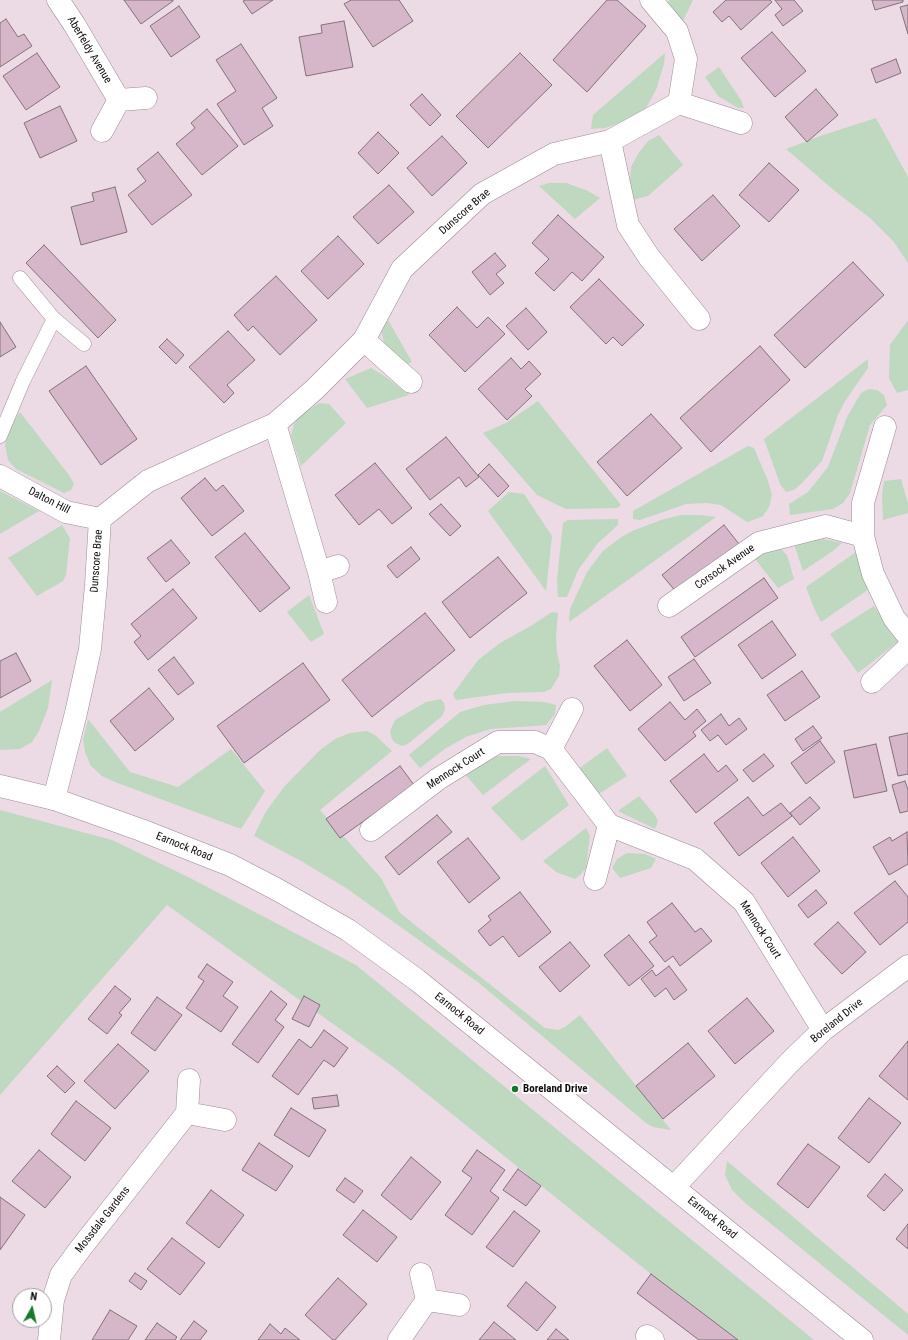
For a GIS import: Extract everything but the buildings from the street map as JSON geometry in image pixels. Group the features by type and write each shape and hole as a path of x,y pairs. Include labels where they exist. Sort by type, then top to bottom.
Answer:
{"street":[{"name":"Aberfeldy Avenue","path":"58,0 119,100"},
{"path":"651,0 677,30 686,59 679,104 741,123"},
{"path":"102,131 119,100 146,98"},
{"name":"Dunscore Brae","path":"54,799 76,714 90,649 100,519 148,481 275,424 316,389 364,340 402,269 482,194 554,154 610,141 679,104"},
{"path":"610,141 628,224 649,257 699,319"},
{"path":"364,340 411,382"},
{"path":"275,424 328,569 326,602"},
{"path":"885,427 863,504 863,536 873,574 894,618 908,636"},
{"name":"Dalton Hill","path":"0,476 66,512 100,519"},
{"name":"Corsock Avenue","path":"669,606 759,543 826,526 863,536"},
{"path":"872,682 908,648"},
{"path":"551,750 572,709"},
{"name":"Mennock Court","path":"371,830 438,779 498,742 535,742 551,750 609,825 695,859 744,902 823,1030"},
{"name":"Earnock Road","path":"0,786 54,799 141,830 230,865 278,890 348,930 417,980 862,1340"},
{"path":"595,879 609,825"},
{"name":"Boreland Drive","path":"674,1187 789,1063 823,1030 908,966"},
{"path":"189,1080 187,1113 225,1120"},
{"name":"Mossdale Gardens","path":"49,1340 53,1300 61,1275 187,1113"},
{"path":"399,1340 427,1300 421,1274"},
{"path":"427,1300 459,1305"}],"lane":[{"path":"20,278 54,319 84,344"},
{"path":"0,436 21,387 54,319"}],"green space":[{"path":"670,0 693,0 681,25 666,4"},
{"path":"665,53 664,64 656,90 646,108 636,117 605,128 591,129 593,115"},
{"path":"719,67 741,100 744,108 738,108 718,96 705,77"},
{"path":"876,118 908,177 908,263 894,242 870,218 836,192 786,149"},
{"path":"659,135 683,165 648,196 633,200 630,182 631,167 638,154 648,141"},
{"path":"549,183 566,183 586,190 600,198 575,219 539,186"},
{"path":"388,320 412,362 408,364 386,349 381,331"},
{"path":"908,320 908,390 897,393 889,378 890,345"},
{"path":"868,359 868,368 845,401 838,415 822,461 801,484 794,490 786,492 780,484 764,439"},
{"path":"371,368 386,377 409,395 367,408 345,379"},
{"path":"869,389 877,390 884,395 887,405 870,425 850,493 843,503 833,509 790,515 789,504 808,492 828,467 847,417 861,393"},
{"path":"538,401 621,505 617,508 566,509 537,495 483,433 506,423"},
{"path":"320,403 329,404 346,423 301,466 291,436 294,424 301,414"},
{"path":"20,412 69,475 74,484 71,490 64,493 16,469 8,460 5,445 9,428"},
{"path":"748,446 754,448 768,481 772,495 769,507 763,516 747,522 721,505 707,503 686,504 640,520 633,519 633,511"},
{"path":"901,479 908,504 908,513 883,520 882,495 884,481"},
{"path":"0,491 39,511 0,534"},
{"path":"509,492 524,494 552,536 546,591 488,511"},
{"path":"681,515 716,517 569,622 570,609 587,572 603,551 632,531 661,520"},
{"path":"618,519 618,525 598,543 578,570 567,597 558,597 557,580 563,523 568,520"},
{"path":"62,525 70,538 66,575 63,581 37,596 8,558"},
{"path":"823,539 842,543 833,551 803,571 794,544"},
{"path":"778,546 787,555 794,579 778,588 755,559"},
{"path":"856,552 869,589 821,622 806,587"},
{"path":"309,595 324,634 311,642 287,612"},
{"path":"874,606 899,641 858,673 830,634"},
{"path":"552,612 558,613 556,638 557,653 560,665 559,676 551,689 544,692 507,693 456,700 453,694 478,660 500,643"},
{"path":"52,680 48,708 39,731 32,742 20,749 0,750 0,712"},
{"path":"441,699 444,703 445,709 442,716 409,743 403,746 395,743 392,739 390,731 395,720 426,702"},
{"path":"515,701 544,702 556,705 555,714 546,725 490,729 466,737 446,748 420,768 409,755 460,712 484,705"},
{"path":"88,719 130,772 178,787 231,749 265,791 241,829 115,782 102,776 91,766 85,752 83,740"},
{"path":"367,731 375,735 392,751 320,810 381,878 400,913 545,1028 558,1030 565,1027 580,1015 671,1130 653,1127 646,1123 479,983 346,888 301,861 254,836 265,813 284,787 320,750 335,739 350,733"},
{"path":"607,748 627,776 597,795 577,770"},
{"path":"493,756 518,756 531,759 483,795 463,772"},
{"path":"545,766 569,805 522,841 491,808"},
{"path":"639,796 655,815 658,821 655,829 618,811"},
{"path":"0,810 112,840 190,878 356,965 814,1340 733,1340 396,1069 167,905 0,1095"},
{"path":"586,828 590,836 586,868 575,879 556,872 543,861"},
{"path":"627,853 645,854 656,859 651,868 620,878 612,868 617,859"},
{"path":"727,1161 908,1314 908,1335 744,1202 732,1190 725,1175"}],"place":[{"name":"Boreland Drive","path":"515,1089"}]}
